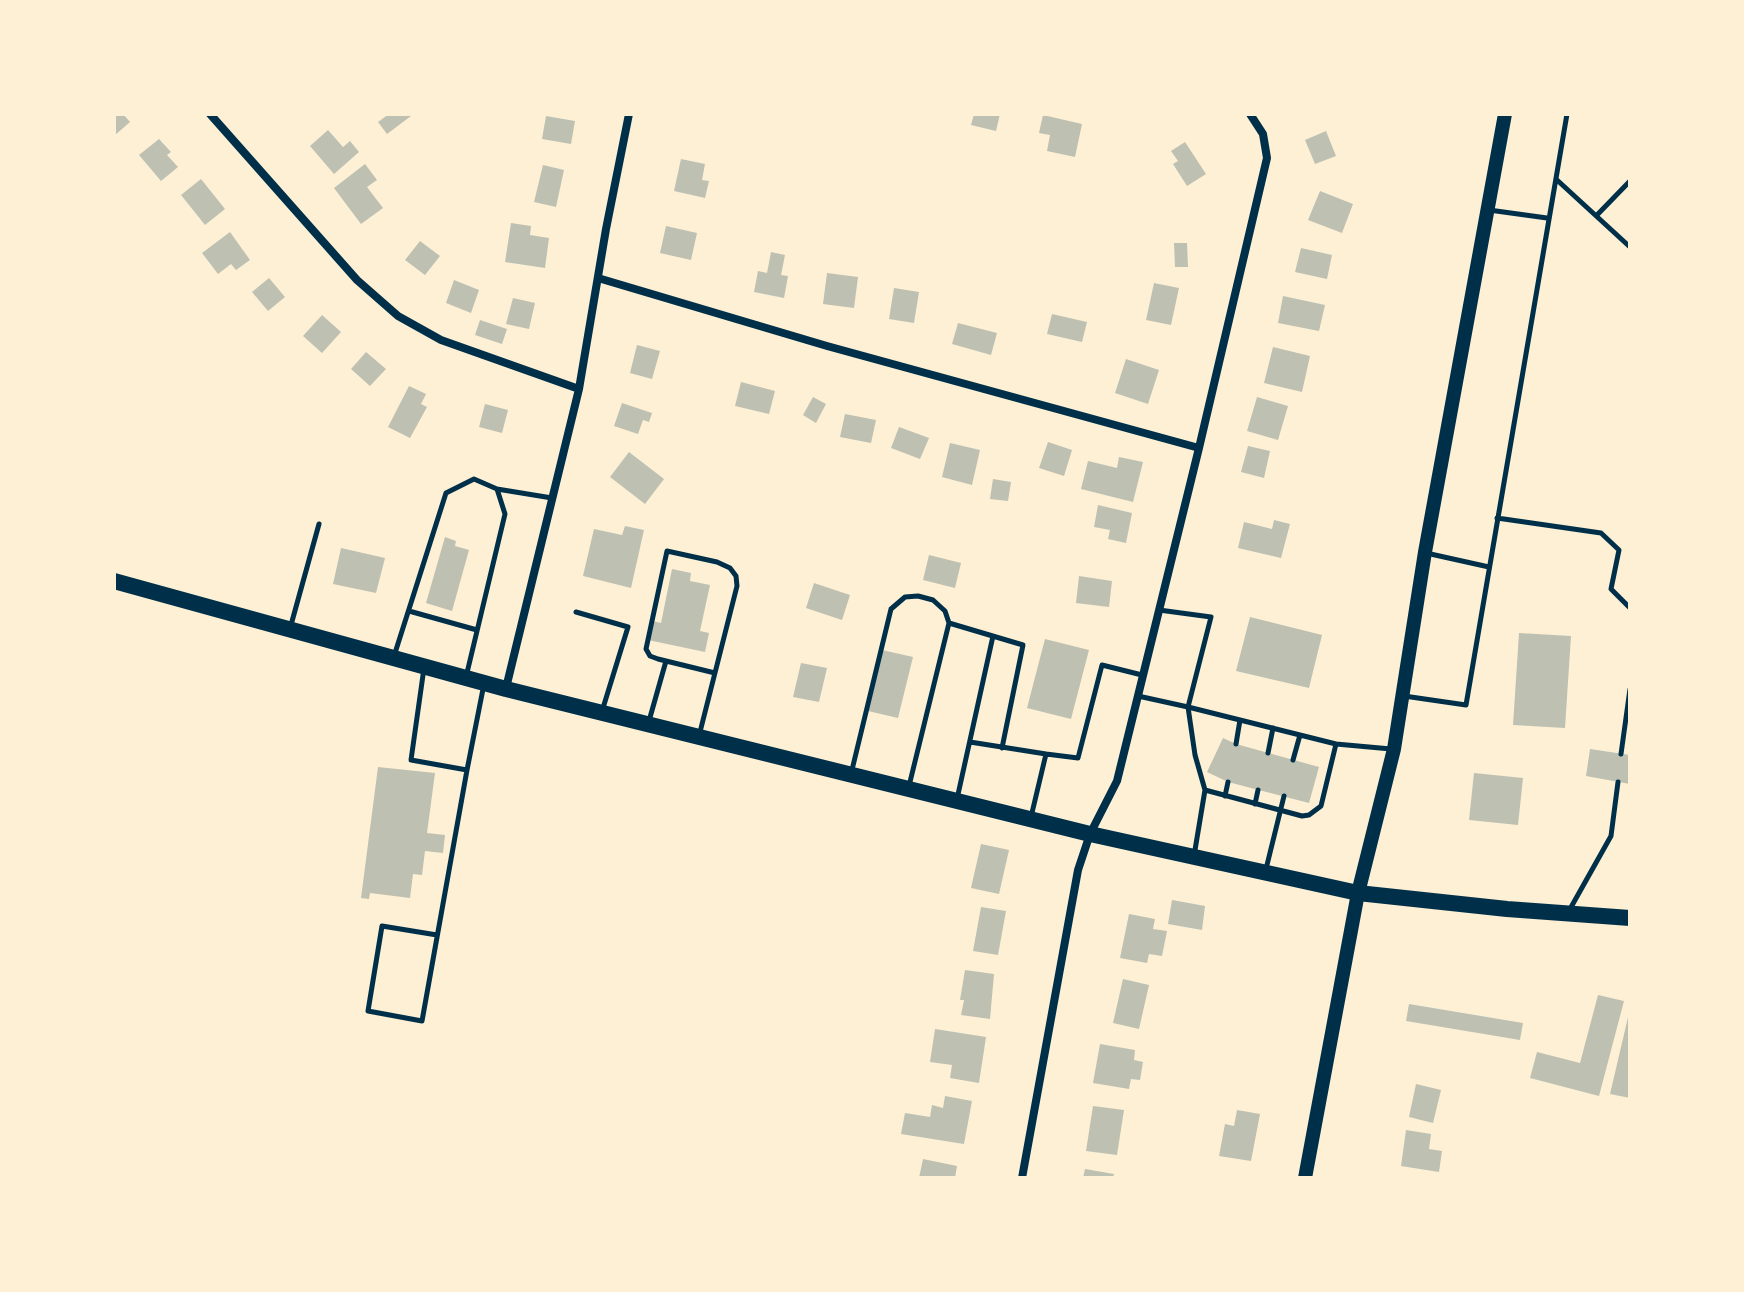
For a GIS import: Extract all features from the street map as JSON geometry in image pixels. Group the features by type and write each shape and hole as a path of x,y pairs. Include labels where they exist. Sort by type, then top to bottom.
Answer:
{"main road":[{"path":"1305,1178 1358,893 1394,749 1425,552 1505,114"},
{"path":"114,581 506,689 1090,834 1358,893 1630,918"}],"street":[{"path":"210,114 357,280 398,316 441,340 579,389"},
{"path":"506,689 579,389 629,114"},
{"path":"1022,1178 1078,870 1090,834 1117,781 1267,158 1263,134 1250,114"},
{"path":"598,278 842,350 1199,448"}],"lane":[{"path":"1403,695 1466,705 1567,114"},
{"path":"1557,180 1630,247"},
{"path":"1597,215 1630,181"},
{"path":"1488,210 1547,218"},
{"path":"393,658 446,493 474,479 497,489 552,498"},
{"path":"466,678 505,514 497,489"},
{"path":"1497,518 1601,533 1619,550 1611,589 1630,608"},
{"path":"290,630 319,524"},
{"path":"699,737 737,586 736,576 730,568 717,562 667,551 646,645 650,656 715,673"},
{"path":"1425,552 1489,567"},
{"path":"851,774 891,609 905,597 918,596 933,600 945,611 949,623 909,789"},
{"path":"1159,610 1211,617 1188,707 1195,755 1205,790 1194,857"},
{"path":"409,611 477,630"},
{"path":"576,612 628,627 601,713"},
{"path":"949,623 1023,645 1002,748"},
{"path":"957,801 993,636"},
{"path":"648,724 666,661"},
{"path":"970,742 1078,758 1102,665 1143,676"},
{"path":"425,667 411,760 467,770"},
{"path":"437,935 382,926 368,1011 422,1021 484,683"},
{"path":"1621,754 1630,689"},
{"path":"1138,696 1336,744 1394,749"},
{"path":"1236,744 1240,720"},
{"path":"1268,753 1273,728"},
{"path":"1293,760 1300,735"},
{"path":"1205,790 1302,816 1321,806 1336,744"},
{"path":"1031,819 1046,754"},
{"path":"1225,796 1228,782"},
{"path":"1567,914 1611,836 1618,782"},
{"path":"1255,804 1258,790"},
{"path":"1265,872 1284,796"}],"building":[{"path":"114,114 123,114 130,122 114,136"},
{"path":"389,114 411,116 387,134 378,122"},
{"path":"974,114 1000,114 996,131 971,125"},
{"path":"1043,115 1082,124 1075,157 1047,151 1050,135 1039,133"},
{"path":"546,116 575,121 571,144 542,139"},
{"path":"328,130 343,147 350,141 359,152 334,174 310,146"},
{"path":"1326,131 1336,156 1315,164 1305,140"},
{"path":"159,139 171,152 167,155 178,167 161,181 139,155"},
{"path":"1185,142 1206,174 1187,186 1173,164 1178,161 1171,151"},
{"path":"681,159 705,164 702,180 709,181 705,198 674,191"},
{"path":"365,164 377,180 367,187 383,208 361,224 334,188"},
{"path":"543,165 564,170 556,207 534,202"},
{"path":"201,179 225,209 205,225 181,195"},
{"path":"1320,191 1353,204 1342,233 1308,220"},
{"path":"511,223 531,226 530,235 549,238 545,268 505,262"},
{"path":"666,226 697,233 691,260 660,253"},
{"path":"230,232 250,260 236,270 231,264 218,274 202,253"},
{"path":"420,241 440,256 425,275 405,260"},
{"path":"1174,243 1187,243 1188,267 1175,267"},
{"path":"1301,248 1332,255 1327,279 1295,272"},
{"path":"771,252 785,255 781,275 788,276 784,298 754,292 758,271 767,273"},
{"path":"827,273 858,277 854,308 823,304"},
{"path":"269,278 285,297 268,311 252,292"},
{"path":"454,280 479,290 471,313 446,303"},
{"path":"1154,283 1179,288 1171,325 1146,320"},
{"path":"894,288 919,292 914,323 889,319"},
{"path":"1283,296 1325,305 1319,331 1278,323"},
{"path":"513,298 535,303 529,329 506,324"},
{"path":"1052,314 1087,322 1082,342 1047,334"},
{"path":"322,315 341,332 322,353 303,336"},
{"path":"480,320 507,329 502,344 475,335"},
{"path":"958,323 997,333 991,355 952,344"},
{"path":"637,345 660,351 652,379 630,373"},
{"path":"1273,347 1310,356 1302,392 1264,383"},
{"path":"366,352 386,369 370,386 351,369"},
{"path":"1126,359 1159,370 1148,404 1115,393"},
{"path":"741,382 775,391 769,414 735,406"},
{"path":"409,386 426,394 421,404 427,407 410,438 388,427"},
{"path":"813,397 826,404 816,423 803,415"},
{"path":"1257,397 1288,406 1278,440 1247,431"},
{"path":"622,403 652,413 649,422 643,420 638,434 614,426"},
{"path":"485,404 508,410 502,433 479,427"},
{"path":"845,414 876,420 871,443 840,437"},
{"path":"899,427 929,438 920,459 891,448"},
{"path":"1048,442 1072,450 1064,476 1039,468"},
{"path":"950,443 980,450 972,485 942,477"},
{"path":"1248,446 1270,451 1264,478 1241,472"},
{"path":"629,452 664,479 645,504 610,477"},
{"path":"1119,457 1143,462 1133,502 1081,489 1088,461 1117,468"},
{"path":"993,479 1011,482 1008,501 990,499"},
{"path":"1098,505 1132,513 1126,543 1108,539 1110,530 1094,527"},
{"path":"1274,520 1290,524 1281,558 1238,548 1244,522 1272,529"},
{"path":"625,526 644,530 631,588 583,576 594,529 622,535"},
{"path":"445,537 456,541 455,546 469,550 452,611 426,603"},
{"path":"341,548 385,558 376,593 333,584"},
{"path":"929,555 961,563 955,588 923,580"},
{"path":"672,569 691,573 690,581 710,585 700,631 709,633 705,652 648,640 652,621 661,623"},
{"path":"1079,576 1112,581 1109,607 1076,603"},
{"path":"814,583 850,595 842,620 806,608"},
{"path":"1250,617 1322,635 1309,688 1236,671"},
{"path":"1519,633 1571,636 1565,728 1513,725"},
{"path":"1045,639 1089,650 1071,719 1027,708"},
{"path":"882,650 913,657 898,718 868,711"},
{"path":"801,663 827,668 819,702 793,697"},
{"path":"1223,738 1319,767 1309,803 1228,782 1207,772"},
{"path":"1590,749 1630,755 1630,784 1586,776"},
{"path":"378,767 435,773 427,833 445,835 443,853 425,851 422,875 413,874 410,898 370,893 369,899 361,898"},
{"path":"1474,773 1523,778 1518,825 1469,820"},
{"path":"981,844 1009,850 999,894 971,888"},
{"path":"1172,900 1205,906 1202,930 1168,924"},
{"path":"981,907 1006,911 998,955 973,951"},
{"path":"1129,914 1155,919 1153,929 1167,931 1162,956 1149,954 1147,963 1120,958"},
{"path":"965,970 994,974 990,1019 961,1015"},
{"path":"1123,979 1149,985 1139,1029 1113,1023"},
{"path":"1598,995 1624,1001 1599,1096 1530,1078 1537,1052 1580,1063"},
{"path":"1409,1004 1523,1023 1520,1040 1406,1021"},
{"path":"1630,1013 1630,1098 1610,1094"},
{"path":"935,1029 986,1037 979,1083 950,1078 952,1065 930,1062"},
{"path":"1100,1044 1135,1050 1134,1060 1143,1062 1140,1080 1131,1079 1129,1089 1093,1083"},
{"path":"1416,1084 1441,1090 1433,1123 1409,1117"},
{"path":"945,1096 972,1101 964,1144 901,1134 905,1113 930,1117 932,1105 943,1108"},
{"path":"1093,1106 1124,1110 1117,1155 1086,1151"},
{"path":"1237,1110 1260,1114 1251,1161 1219,1156 1225,1124 1234,1126"},
{"path":"1406,1130 1431,1134 1429,1149 1442,1151 1439,1172 1401,1166"},
{"path":"923,1159 957,1166 955,1178 919,1178"},
{"path":"1085,1169 1114,1174 1113,1178 1083,1178"}]}
